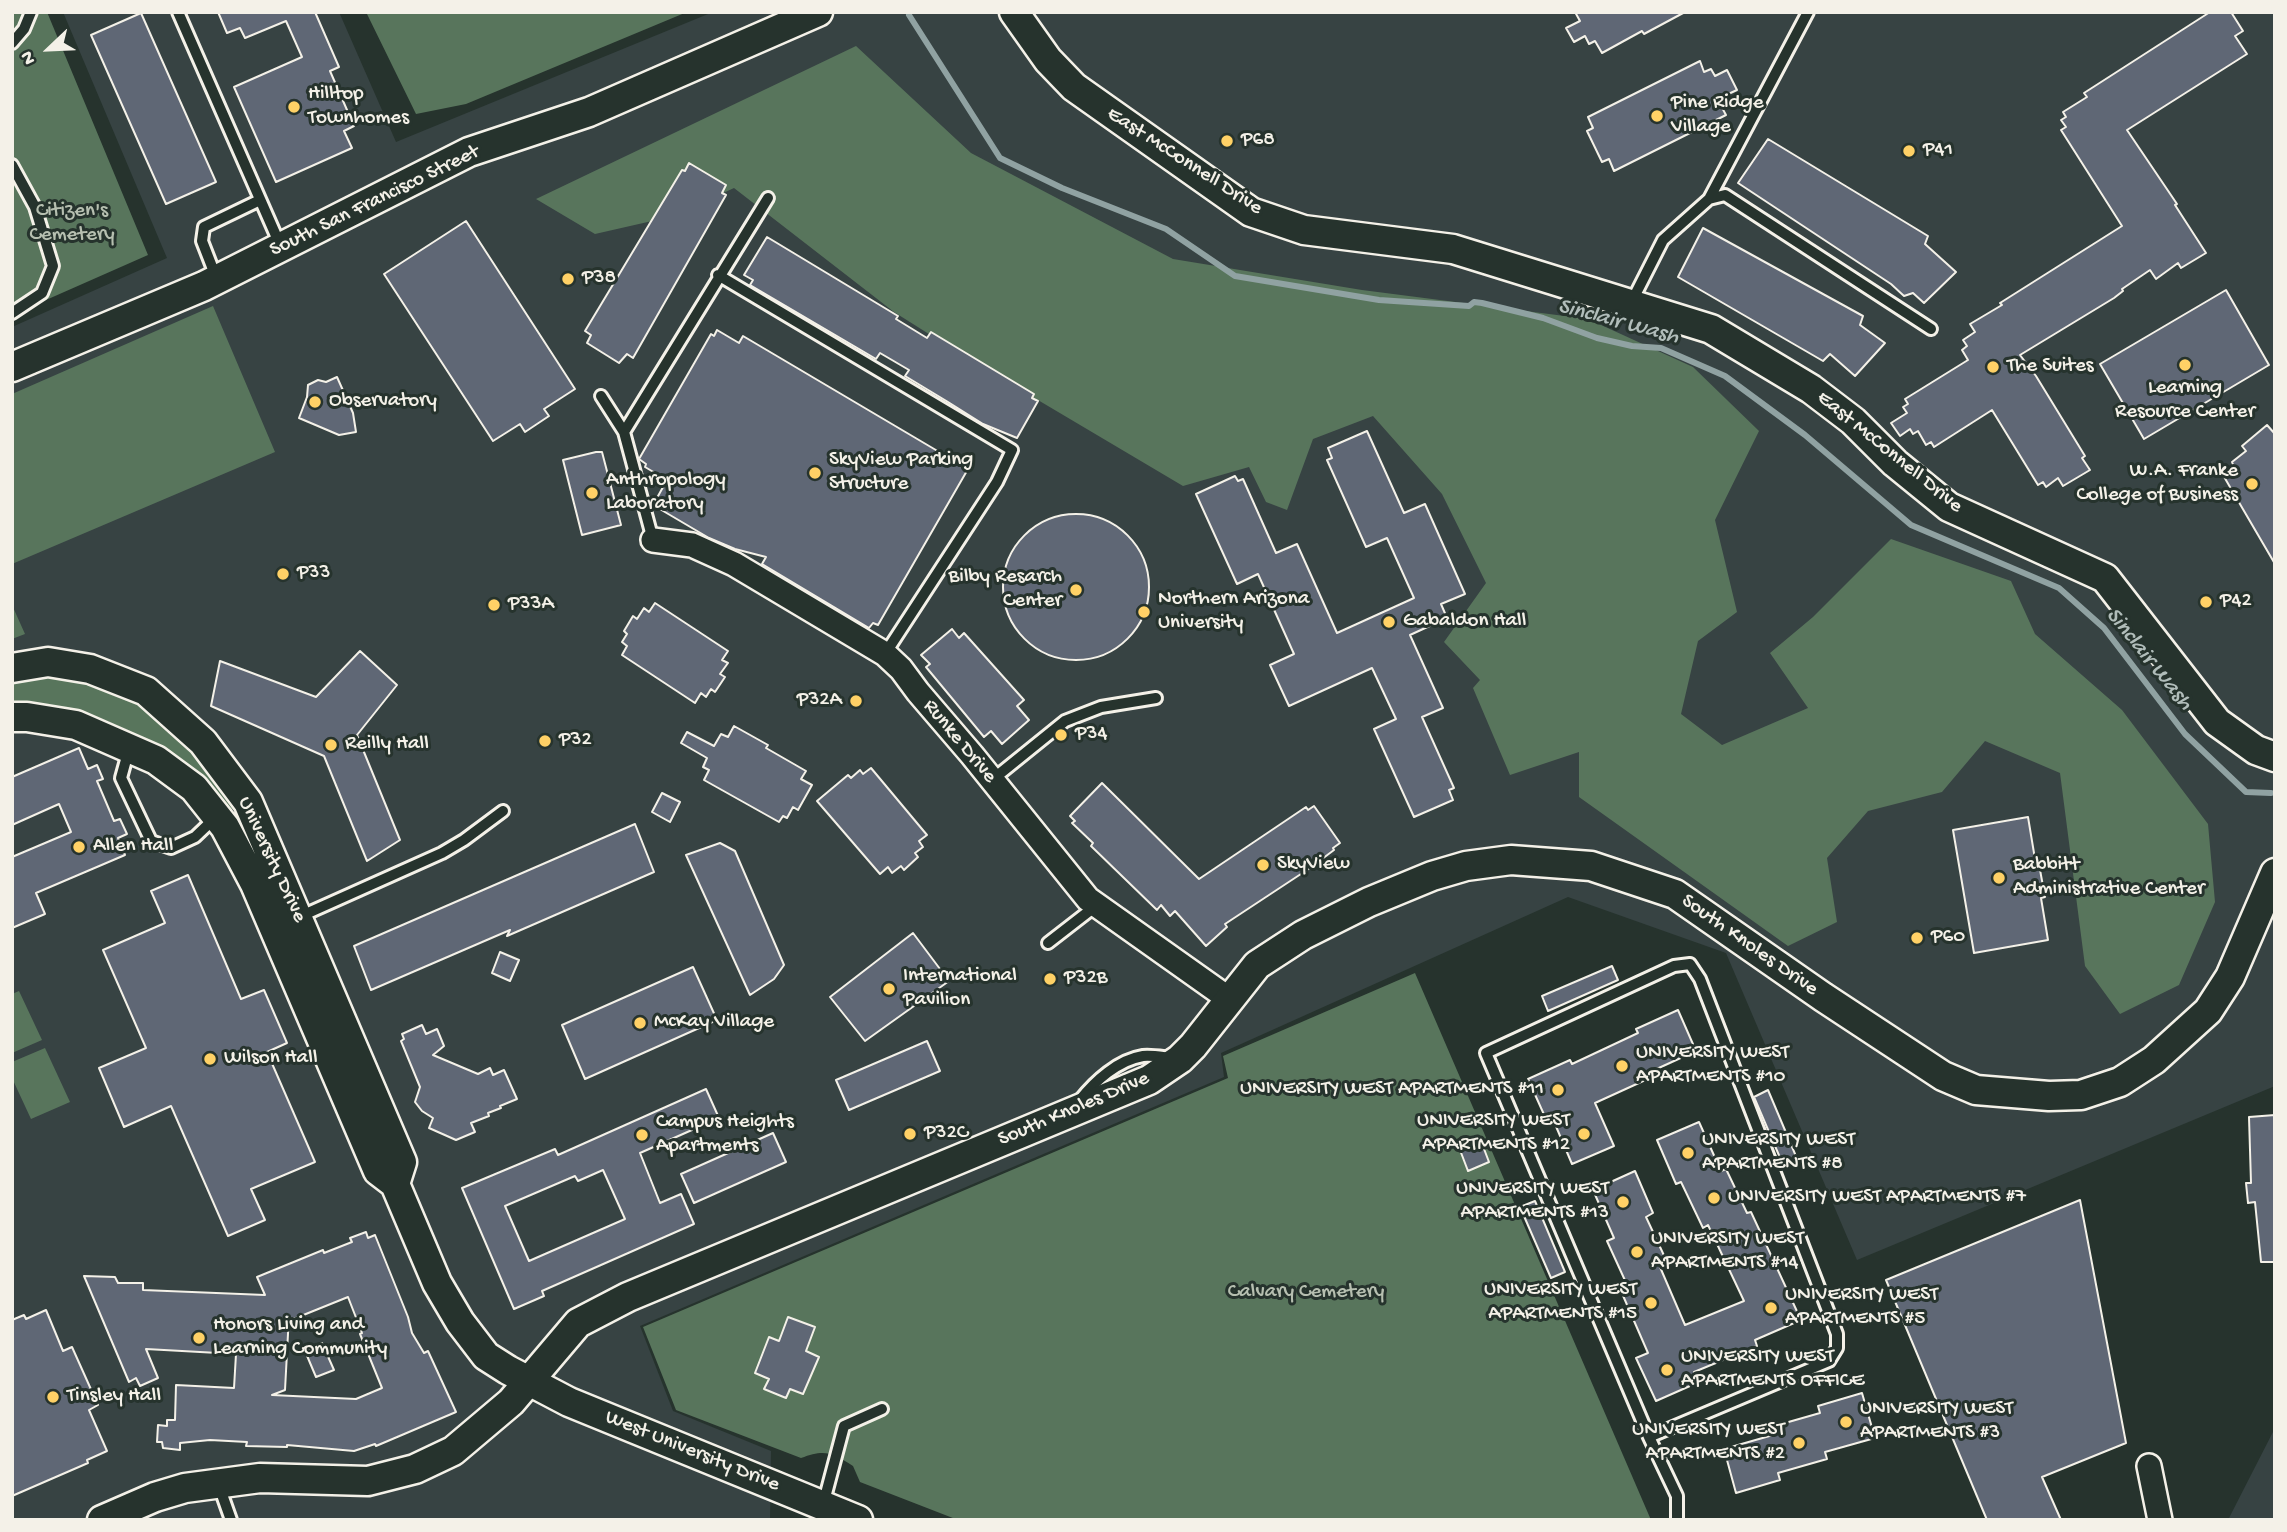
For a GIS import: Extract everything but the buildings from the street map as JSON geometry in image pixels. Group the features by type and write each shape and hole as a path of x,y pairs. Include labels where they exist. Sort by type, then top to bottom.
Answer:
{"street":[{"name":"South San Francisco Street","path":"12,367 217,280 469,152 589,112 818,12"},
{"name":"East McConnell Drive","path":"1014,12 1048,60 1074,86 1251,212 1304,230 1453,249 1711,329 1828,402 1853,421 1895,463 1949,507 2105,578 2217,722 2256,750 2275,757"},
{"name":"Runke Drive","path":"653,540 692,545 734,564 885,654 901,669 1080,889 1097,905 1229,999"},
{"name":"University Drive","path":"12,668 48,662 90,668 146,691 203,742 248,802 285,923 378,1171 395,1184 437,1283 460,1322 486,1356 529,1381"},
{"name":"University Drive","path":"12,717 76,725 156,760 194,788 225,827 255,884 285,923"},
{"name":"South Knoles Drive","path":"102,1520 155,1497 185,1488 260,1478 368,1481 415,1469 453,1451 511,1402 579,1323 628,1297 1149,1080 1180,1059 1257,965 1303,935 1368,902 1432,876 1466,866 1511,860 1591,866 1675,894 1844,1012 1943,1076 1976,1090 2049,1096 2081,1095 2120,1082 2154,1060 2208,1011 2230,977 2275,873"},
{"name":"West University Drive","path":"529,1381 569,1402 858,1520"},
{"path":"2149,1466 2160,1520"}],"lane":[{"path":"12,43 31,12"},
{"path":"178,12 281,248"},
{"path":"1631,303 1663,240 1709,199 1808,12"},
{"path":"12,165 35,207 53,266 42,293 12,313"},
{"path":"1709,199 1724,195 1931,330"},
{"path":"624,432 768,198"},
{"path":"217,280 202,241 204,227 260,200"},
{"path":"719,275 1012,450 997,482 885,654"},
{"path":"601,396 624,432 653,540"},
{"path":"992,780 1065,721 1101,707 1156,698"},
{"path":"130,747 121,778 151,841 171,848 195,836 216,817"},
{"path":"285,923 442,853 503,811"},
{"path":"1048,943 1097,905"},
{"path":"1649,1437 1829,1361 1836,1348 1837,1334 1700,979 1690,964 1674,966 1486,1053 1649,1437 1677,1496 1678,1520"},
{"path":"823,1505 844,1426 882,1409"},
{"path":"219,1483 231,1520"}],"shaded area":[{"name":"Northern Arizona University","path":"63,12 339,12 396,142 713,12 2275,12 2275,1086 1857,1260 1726,953 1568,897 1221,1053 1224,1077 640,1326 673,1411 771,1451 770,1520 12,1520 12,327 167,258"},
{"path":"2275,1428 2275,1520 2228,1520"}],"green space":[{"name":"Citizen's Cemetery","path":"12,12 47,12 148,255 12,315"},
{"path":"687,12 466,104 416,114 367,14"},
{"path":"856,46 971,153 1173,259 1362,290 1588,319 1693,367 1759,431 1715,520 1737,612 1698,641 1681,714 1722,745 1808,708 1770,653 1813,617 1891,539 2011,581 2035,634 2122,710 2208,824 2215,902 2179,985 2120,1014 2085,966 2060,773 1985,741 1942,792 1868,811 1827,858 1837,922 1788,946 1579,797 1579,752 1510,775 1473,688 1480,680 1444,642 1486,583 1442,494 1373,416 1313,439 1287,510 1266,502 1249,467 1183,486 894,312 734,188 674,216 595,234 536,199"},
{"path":"213,306 275,452 12,564 12,394"},
{"path":"12,605 25,634 12,639"},
{"path":"52,672 85,678 137,702 180,733 236,806 228,814 201,779 149,740 107,721 51,708 12,707 12,680"},
{"name":"Calvary Cemetery","path":"1415,973 1651,1520 958,1520 860,1482 853,1466 828,1453 816,1453 801,1458 676,1410 643,1327 1228,1078 1223,1056"},
{"path":"19,991 42,1040 12,1053 12,994"},
{"path":"45,1048 70,1102 31,1119 12,1078 12,1062"}],"waterway":[{"name":"Sinclair Wash","path":"909,15 1000,158 1062,188 1166,229 1235,276 1379,300 1469,306 1474,302 1482,303 1543,318 1597,338 1632,346 1661,348 1725,376 1805,435 1911,525 2059,588 2104,628 2185,734 2246,792 2271,793"}],"place":[{"name":"Hilltop Townhomes","path":"294,107"},
{"name":"Pine Ridge Village","path":"1657,116"},
{"name":"P68","path":"1227,141"},
{"name":"P41","path":"1909,151"},
{"name":"P38","path":"568,279"},
{"name":"Learning Resource Center","path":"2185,365"},
{"name":"The Suites","path":"1993,367"},
{"name":"Observatory","path":"315,402"},
{"name":"SkyView Parking Structure","path":"815,473"},
{"name":"W.A. Franke College of Business","path":"2252,484"},
{"name":"Anthropology Laboratory","path":"592,493"},
{"name":"P33","path":"283,574"},
{"name":"Bilby Resarch Center","path":"1076,590"},
{"name":"P42","path":"2206,602"},
{"name":"P33A","path":"494,605"},
{"name":"Northern Arizona University","path":"1144,612"},
{"name":"Gabaldon Hall","path":"1389,622"},
{"name":"P32A","path":"856,701"},
{"name":"P34","path":"1061,735"},
{"name":"P32","path":"545,741"},
{"name":"Reilly Hall","path":"331,745"},
{"name":"Allen Hall","path":"79,847"},
{"name":"SkyView","path":"1263,865"},
{"name":"Babbitt Administrative Center","path":"1999,878"},
{"name":"P60","path":"1917,938"},
{"name":"P32B","path":"1050,979"},
{"name":"International Pavilion","path":"889,989"},
{"name":"McKay Village","path":"640,1023"},
{"name":"Wilson Hall","path":"210,1059"},
{"name":"UNIVERSITY WEST APARTMENTS #10","path":"1622,1066"},
{"name":"UNIVERSITY WEST APARTMENTS #11","path":"1558,1090"},
{"name":"P32C","path":"910,1134"},
{"name":"UNIVERSITY WEST APARTMENTS #12","path":"1584,1134"},
{"name":"Campus Heights Apartments","path":"642,1135"},
{"name":"UNIVERSITY WEST APARTMENTS #8","path":"1688,1153"},
{"name":"UNIVERSITY WEST APARTMENTS #7","path":"1714,1198"},
{"name":"UNIVERSITY WEST APARTMENTS #13","path":"1623,1202"},
{"name":"UNIVERSITY WEST APARTMENTS #14","path":"1637,1252"},
{"name":"UNIVERSITY WEST APARTMENTS #15","path":"1651,1303"},
{"name":"UNIVERSITY WEST APARTMENTS #5","path":"1771,1308"},
{"name":"Honors Living and Learning Community","path":"199,1338"},
{"name":"UNIVERSITY WEST APARTMENTS OFFICE","path":"1667,1370"},
{"name":"Tinsley Hall","path":"53,1397"},
{"name":"UNIVERSITY WEST APARTMENTS #3","path":"1846,1422"},
{"name":"UNIVERSITY WEST APARTMENTS #2","path":"1799,1443"}]}
